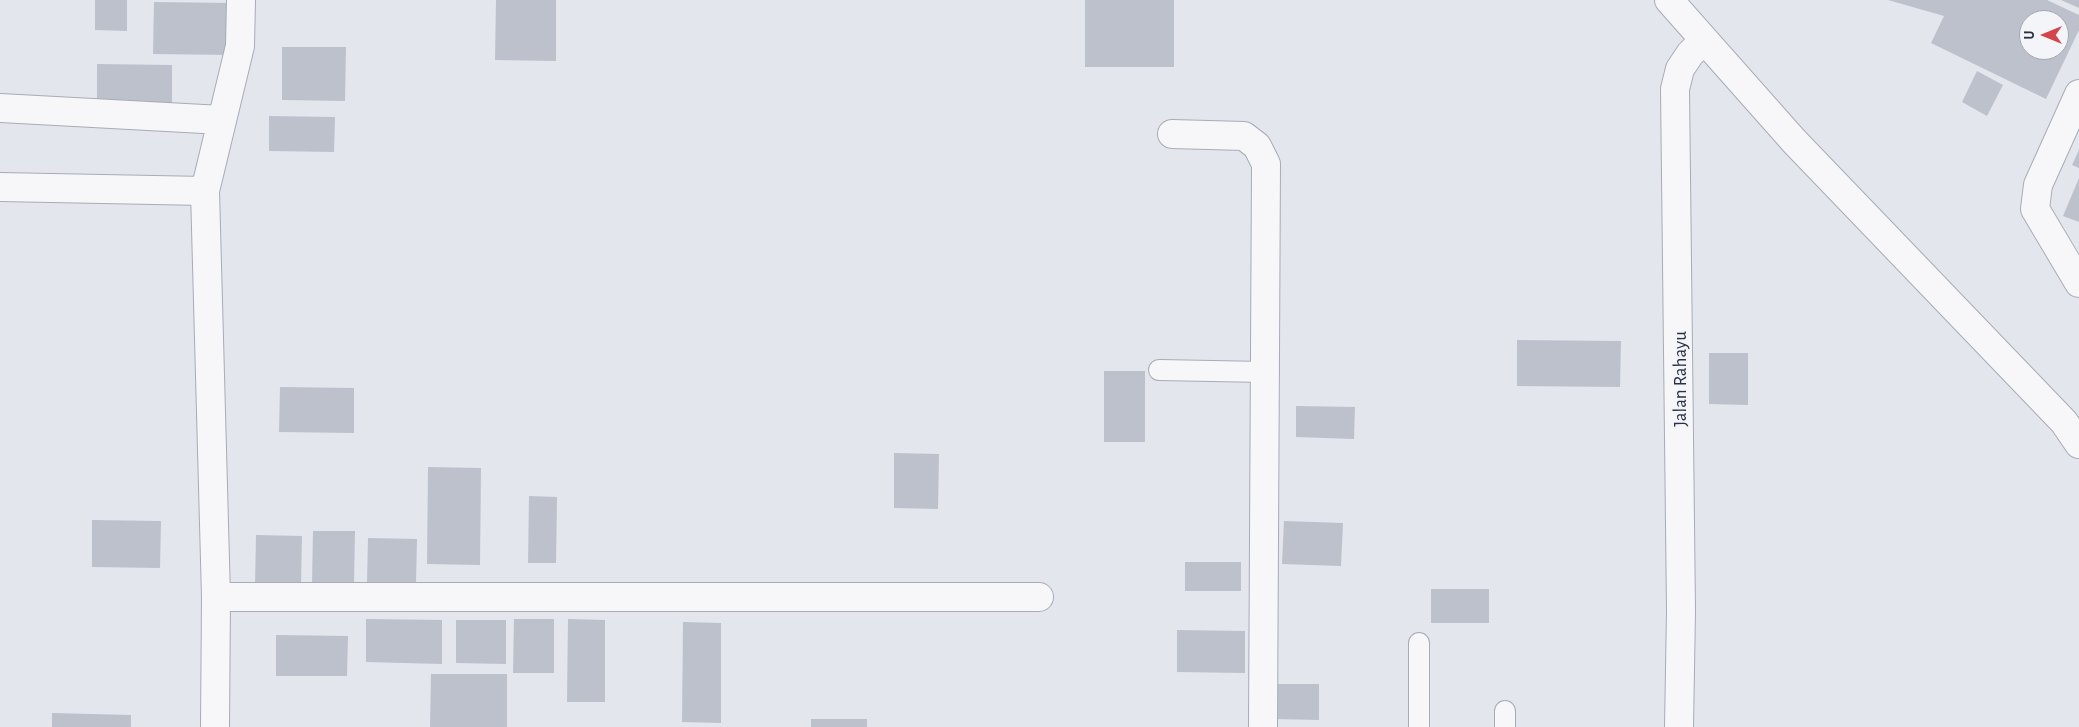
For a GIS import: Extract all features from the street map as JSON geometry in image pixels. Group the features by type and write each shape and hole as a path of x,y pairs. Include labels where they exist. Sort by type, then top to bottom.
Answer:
{"street":[{"path":"215,727 216,598 206,191 240,46 241,0"},
{"path":"1669,0 1794,142 2064,422 2079,444"},
{"name":"Jalan Rahayu","path":"1679,727 1682,611 1675,89 1680,69 1690,54 1704,40"},
{"path":"2079,94 2038,185 2035,209 2079,283"},
{"path":"0,108 222,120"},
{"path":"1172,134 1244,136 1257,146 1266,164 1262,727"},
{"path":"0,187 206,191"},
{"path":"2045,227 2079,242"},
{"path":"216,598 1039,598"}],"lane":[{"path":"1159,370 1265,372"},
{"path":"1419,643 1419,727"}],"building":[{"path":"95,0 127,0 127,31 95,30"},
{"path":"496,0 556,0 556,61 495,60"},
{"path":"1085,0 1174,0 1174,67 1085,67"},
{"path":"1888,0 2047,0 2068,10 2019,10 2019,60 2065,60 2046,99 1931,43 1944,16"},
{"path":"2061,0 2079,0 2079,8"},
{"path":"154,2 233,3 232,55 153,54"},
{"path":"2069,10 2079,15 2079,30 2069,51"},
{"path":"282,47 346,47 345,101 282,100"},
{"path":"97,64 172,65 172,109 97,109"},
{"path":"1977,71 2003,85 1987,116 1962,102"},
{"path":"269,116 335,117 334,152 269,151"},
{"path":"2079,150 2079,168 2072,165"},
{"path":"2079,178 2079,222 2063,216"},
{"path":"1517,340 1621,341 1620,387 1517,386"},
{"path":"1709,353 1748,353 1748,405 1709,404"},
{"path":"1104,371 1145,371 1145,442 1104,442"},
{"path":"280,387 354,388 354,433 279,432"},
{"path":"1296,406 1355,407 1354,439 1296,437"},
{"path":"894,453 939,454 938,509 894,508"},
{"path":"428,467 481,468 480,565 427,564"},
{"path":"529,496 557,497 556,563 528,563"},
{"path":"92,520 161,521 160,568 92,567"},
{"path":"1284,521 1343,523 1341,566 1282,564"},
{"path":"313,531 355,531 354,584 312,584"},
{"path":"256,535 302,536 301,585 255,585"},
{"path":"368,538 417,539 416,583 367,583"},
{"path":"1185,562 1241,562 1241,591 1185,591"},
{"path":"1431,589 1489,589 1489,623 1431,623"},
{"path":"366,619 442,620 442,664 366,662"},
{"path":"514,619 554,619 554,673 513,673"},
{"path":"568,619 605,620 605,702 567,702"},
{"path":"456,620 506,620 506,664 456,663"},
{"path":"683,622 721,623 721,723 682,722"},
{"path":"1177,630 1245,631 1245,673 1177,672"},
{"path":"276,635 348,636 347,676 276,676"},
{"path":"431,674 507,674 507,727 430,727"},
{"path":"1275,684 1319,684 1319,720 1274,719"},
{"path":"52,713 131,715 131,727 52,727"},
{"path":"811,719 867,719 867,727 811,727"}]}
